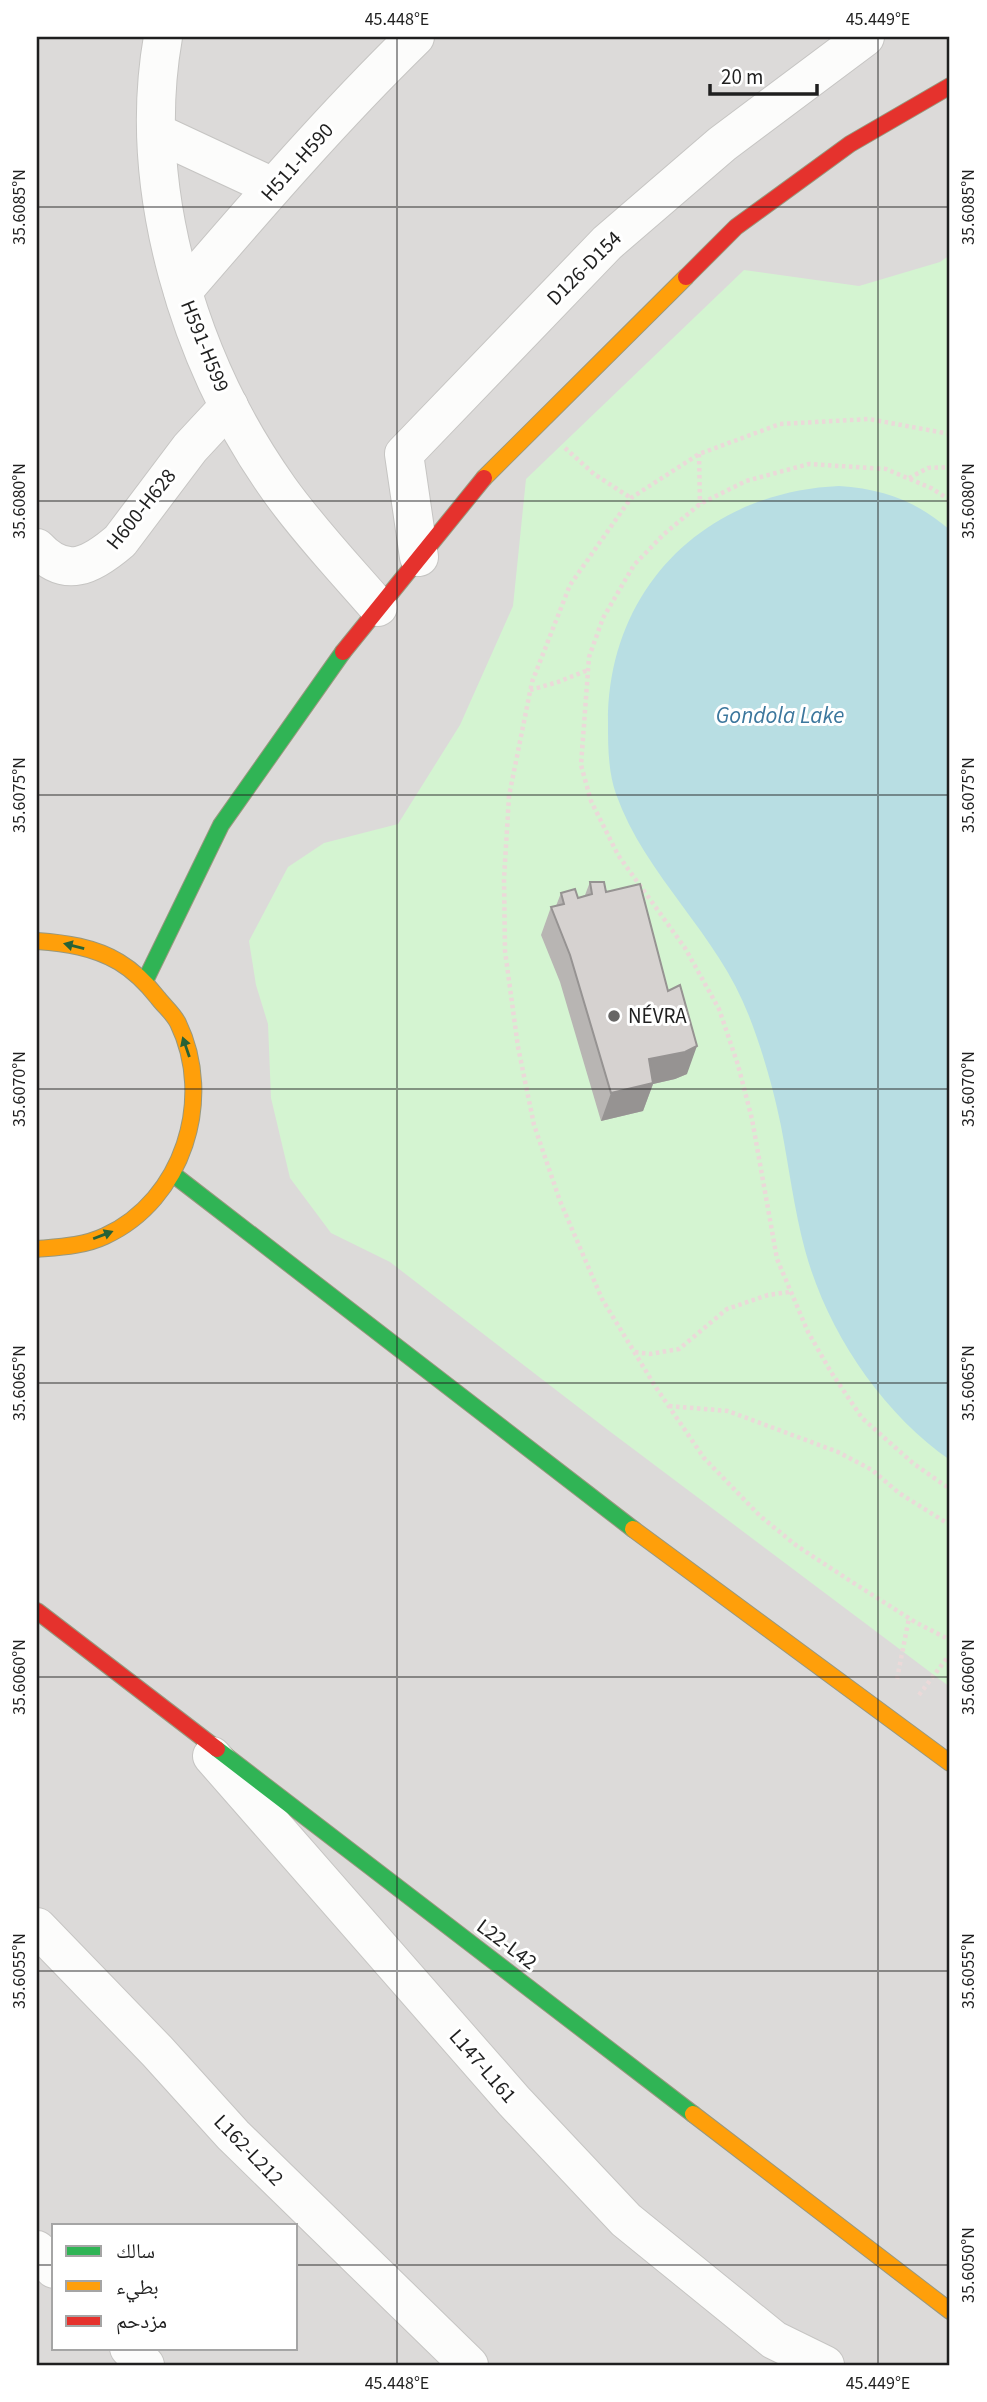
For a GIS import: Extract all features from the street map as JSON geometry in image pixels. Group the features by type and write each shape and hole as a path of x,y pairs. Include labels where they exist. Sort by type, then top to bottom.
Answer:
{"street":[{"name":"H591-H599","path":"163,37 159,59 159,180 171,248 188,309 240,427 279,489 378,607"},
{"name":"H511-H590","path":"183,291 273,187 371,80 415,37"},
{"name":"D126-D154","path":"419,557 404,454 607,243 722,144 864,37"},
{"path":"145,981 221,825 349,643 474,488 736,227 850,144 950,86"},
{"path":"157,133 273,187"},
{"name":"H600-H628","path":"37,548 55,564 67,567 82,565 108,551 120,541 190,448 229,405"},
{"path":"37,941 71,944 110,957 145,981 177,1022 194,1072 193,1125 174,1175 147,1208 113,1232 72,1246 37,1249"},
{"path":"174,1175 701,1581 950,1763"},
{"name":"L22-L42","path":"37,1611 950,2311"},
{"name":"L147-L161","path":"181,1721 514,2101 626,2220 774,2340 825,2365"},
{"name":"L162-L212","path":"37,1927 157,2051 233,2136 469,2365"},
{"path":"37,2250 52,2267"},
{"path":"131,2350 145,2365"}],"path":[{"path":"950,435 870,419 780,424 699,454 631,498 570,586 530,690 509,796 504,880 506,951 517,1047 534,1125 560,1201 603,1299 634,1352 704,1458 760,1516 797,1546 909,1618 950,1640"},
{"path":"538,424 594,474 631,498"},
{"path":"699,454 701,504"},
{"path":"950,500 932,488 886,469 809,464 746,481 701,504 664,534 634,565 603,618 589,657 581,765 591,801 618,855 685,948 719,1009 738,1065 752,1119 777,1259 808,1332 862,1418 914,1464 950,1489"},
{"path":"909,478 928,468 950,467"},
{"path":"530,690 588,670"},
{"path":"634,1352 650,1354 679,1349 727,1309 768,1295 790,1292"},
{"path":"668,1406 728,1411 838,1452 872,1470 899,1493 950,1525"},
{"path":"893,1721 909,1618"},
{"path":"893,1721 950,1654"}],"shaded area":[{"path":"37,37 950,37 950,2365 37,2365"}],"green space":[{"path":"950,255 950,1687 390,1262 331,1233 290,1178 271,1098 268,1024 256,985 249,941 288,867 324,843 398,824 460,725 513,606 526,479 744,270 859,286 940,262"}],"water":[{"name":"Gondola Lake","path":"839,486 871,490 899,498 925,511 950,530 950,1460 925,1441 880,1394 842,1339 827,1310 805,1250 775,1099 749,1016 736,986 719,958 663,879 629,824 613,785 610,767 608,722 612,673 625,629 646,590 674,556 707,528 747,506 791,492"}],"building":[{"name":"NÉVRA","path":"590,882 604,882 606,892 640,884 668,991 680,985 697,1046 685,1052 649,1059 653,1083 611,1093 570,955 551,907 564,904 561,893 575,889 578,898 592,894"}],"traffic: fast":[{"path":"145,981 221,825 343,652"},
{"path":"174,1175 633,1529"},
{"path":"217,1749 693,2114"}],"traffic: slow":[{"path":"484,478 686,277"},
{"path":"37,941 89,949 119,962 140,978 178,1023 189,1052 193,1083 192,1114 185,1144 172,1173 155,1198 132,1220 105,1236 80,1244 37,1249"},
{"path":"633,1529 950,1763"},
{"path":"693,2114 950,2311"}],"traffic: jam":[{"path":"686,277 736,227 850,144 950,86"},
{"path":"343,652 484,478"},
{"path":"37,1611 217,1749"}],"place":[{"name":"NÉVRA","path":"614,1016"}]}
